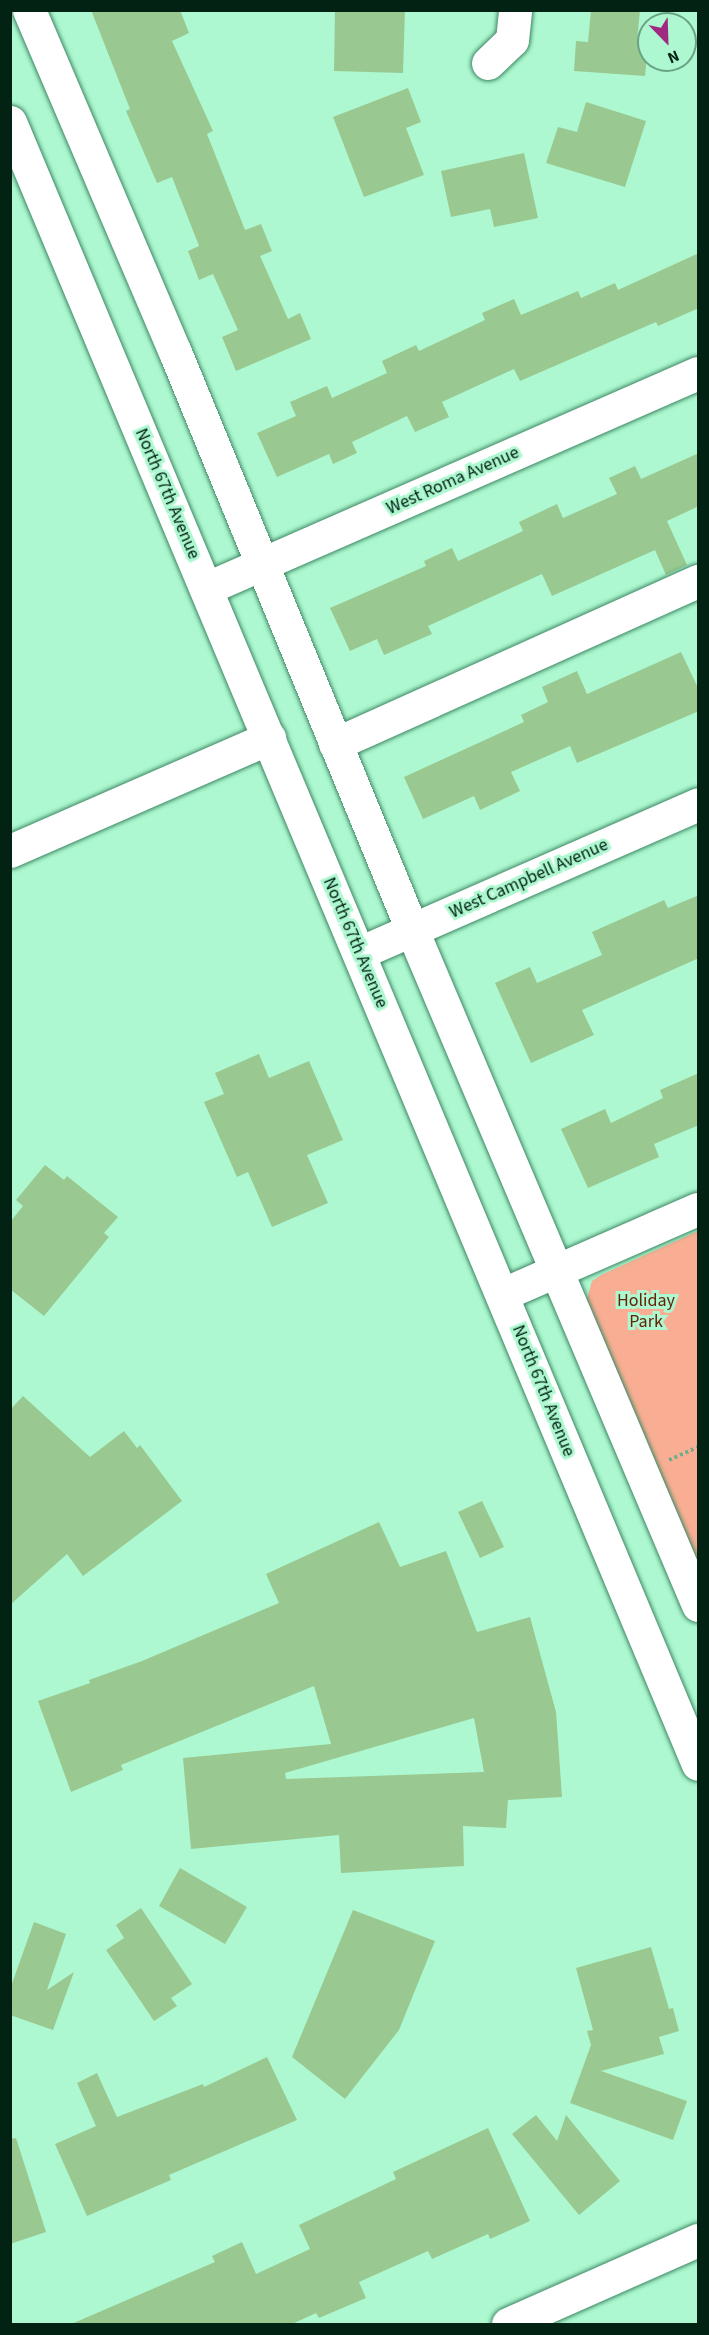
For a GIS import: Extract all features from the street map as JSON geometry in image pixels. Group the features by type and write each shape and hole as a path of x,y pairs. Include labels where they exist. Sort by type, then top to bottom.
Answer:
{"main road":[{"path":"29,10 264,564 412,930 699,1605"},
{"path":"488,63 512,40 515,10"},
{"name":"North 67th Avenue","path":"10,122 504,1294 699,1764"},
{"name":"West Roma Avenue","path":"207,588 699,373"},
{"path":"335,744 699,581"},
{"path":"10,851 269,738"},
{"name":"West Campbell Avenue","path":"359,953 699,804"},
{"path":"504,1294 699,1209"},
{"path":"508,2325 699,2240"}],"path":[{"path":"658,1464 699,1448"}],"green space":[{"name":"Holiday Park","path":"698,1231 698,1572 586,1302 592,1281 601,1275"}],"building":[{"path":"91,10 180,10 189,33 172,41 213,131 207,134 245,230 261,224 272,251 260,256 288,319 300,313 311,339 236,371 222,337 238,330 213,274 199,280 188,251 199,246 172,177 157,183 126,111 130,109"},
{"path":"335,10 405,10 403,73 334,71"},
{"path":"591,10 640,10 637,12 637,72 645,72 645,76 574,71 576,41 588,42"},
{"path":"408,88 421,122 406,128 424,175 364,197 333,117"},
{"path":"586,102 646,121 625,187 546,163 558,127 577,132"},
{"path":"524,153 538,218 494,227 490,209 451,217 441,171"},
{"path":"699,253 699,308 658,326 656,322 520,381 514,369 442,402 449,417 415,432 407,416 352,442 357,453 333,464 329,454 277,477 257,433 296,416 290,402 327,386 332,398 387,373 382,361 416,345 419,351 485,320 482,313 514,299 521,315 578,291 581,298 615,283 618,290"},
{"path":"699,453 699,506 667,521 687,565 666,575 655,550 552,596 542,574 428,626 432,634 384,655 377,639 350,651 330,608 426,566 424,561 452,548 458,561 523,531 519,522 557,504 563,518 617,494 609,478 635,466 641,479"},
{"path":"681,652 699,690 699,711 577,763 570,746 511,772 520,791 480,810 474,796 423,819 404,777 524,722 521,715 548,702 542,687 577,671 587,694"},
{"path":"699,895 699,958 582,1010 594,1035 531,1063 495,983 530,967 537,983 602,955 592,932 664,900 668,908"},
{"path":"259,1054 269,1078 309,1061 343,1140 307,1155 328,1203 272,1227 248,1172 237,1177 204,1102 224,1094 215,1073"},
{"path":"699,1073 699,1125 654,1144 659,1157 588,1188 561,1129 605,1109 611,1123 663,1098 660,1090"},
{"path":"45,1165 64,1180 67,1176 118,1217 104,1233 109,1237 44,1316 10,1289 10,1222 23,1206 16,1200"},
{"path":"23,1396 90,1457 124,1431 137,1448 140,1445 182,1501 83,1576 67,1554 10,1605 10,1410"},
{"path":"482,1501 504,1547 480,1558 458,1512"},
{"path":"379,1522 400,1567 446,1551 477,1632 530,1617 556,1712 562,1797 508,1800 506,1828 463,1826 464,1866 341,1873 339,1835 191,1849 183,1758 331,1744 314,1686 121,1765 123,1770 71,1792 38,1701 90,1683 89,1680 142,1661 279,1603 266,1574","holes":["474,1718 484,1772 286,1779 285,1773"]},
{"path":"180,1868 247,1907 225,1944 159,1906"},
{"path":"141,1908 192,1984 171,1998 177,2006 154,2021 106,1950 124,1938 116,1925"},
{"path":"353,1910 435,1941 399,2030 345,2099 292,2057"},
{"path":"34,1922 66,1934 47,1990 74,1972 53,2030 10,2015 10,1989"},
{"path":"651,1947 669,2009 673,2008 679,2031 659,2037 664,2054 601,2071 687,2101 673,2140 570,2103 591,2045 587,2031 593,2030 576,1968"},
{"path":"267,2057 297,2120 169,2175 171,2180 87,2216 55,2144 96,2126 77,2083 97,2073 117,2117 203,2084 204,2087"},
{"path":"536,2115 557,2141 566,2115 620,2181 579,2215 512,2134"},
{"path":"488,2128 530,2221 490,2239 488,2234 432,2259 428,2251 359,2282 366,2298 319,2318 316,2313 290,2325 69,2325 215,2262 212,2256 242,2242 256,2274 310,2249 299,2225 396,2179 393,2172"},
{"path":"16,2138 46,2232 10,2244 10,2139"}]}
